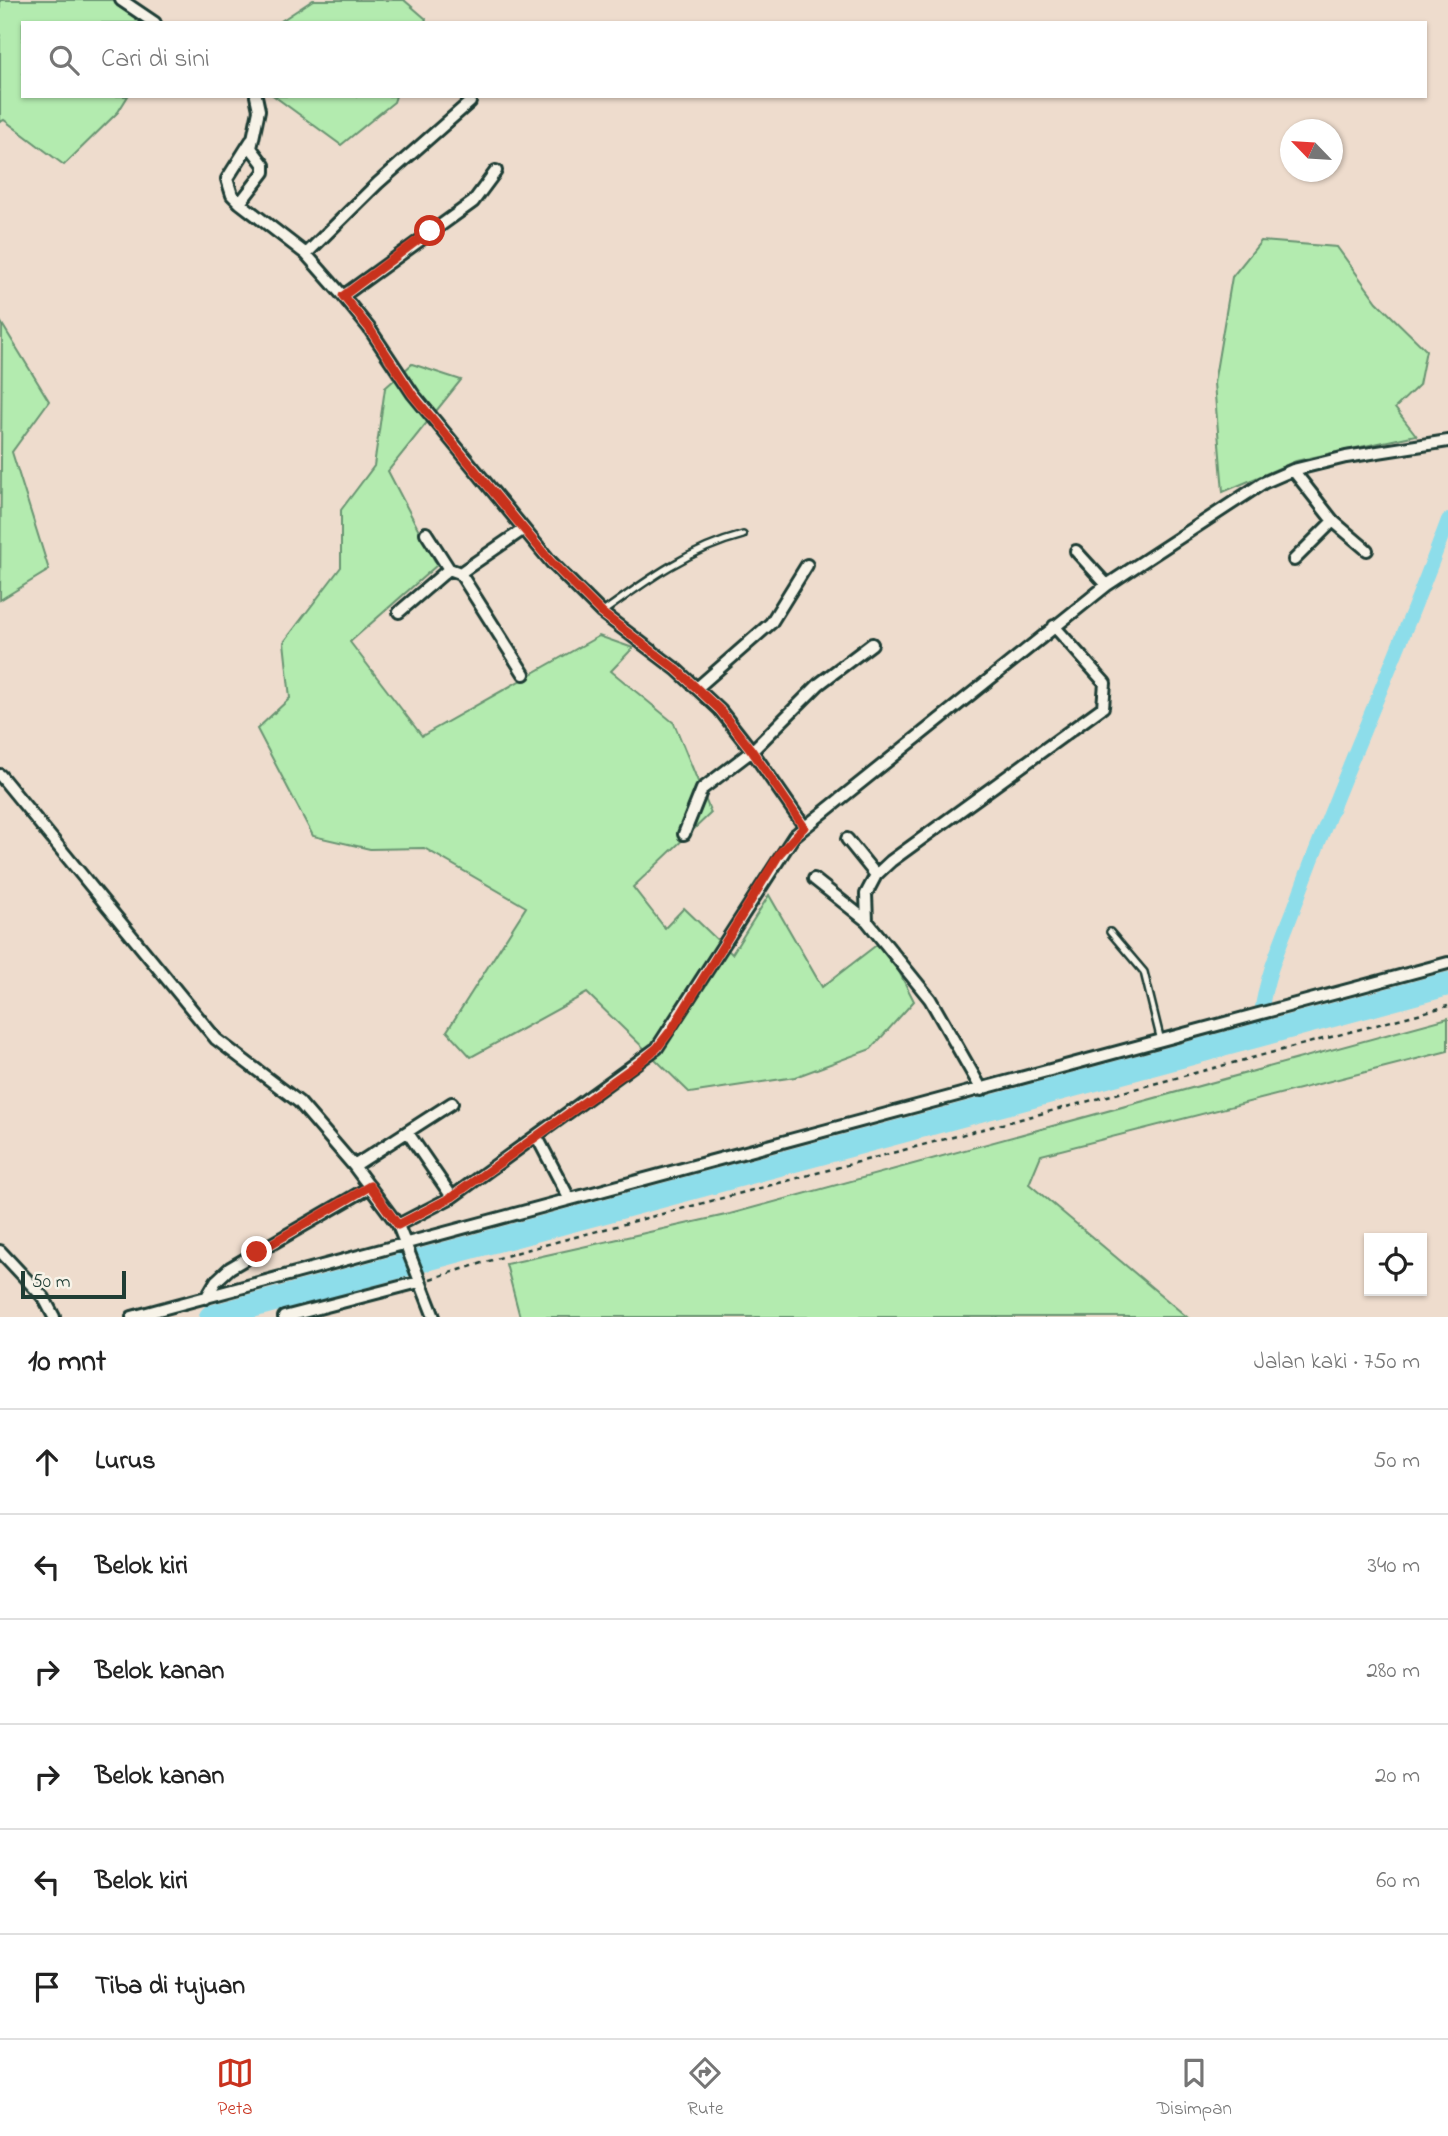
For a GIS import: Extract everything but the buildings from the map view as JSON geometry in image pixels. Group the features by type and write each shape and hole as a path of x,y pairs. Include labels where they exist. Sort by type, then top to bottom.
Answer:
{"street":[{"path":"121,0 152,21"},
{"path":"256,98 259,110 251,141 227,179 232,195 306,254 369,328 412,394 551,562 602,613 697,688 752,751 804,827"},
{"path":"306,254 378,183 470,102"},
{"path":"240,203 264,172 264,164 253,153 251,141"},
{"path":"343,296 473,202 496,171"},
{"path":"398,1225 452,1197 657,1048 780,853 804,827 1107,585 1263,483 1293,470 1346,457 1448,441"},
{"path":"1293,470 1333,521 1367,551"},
{"path":"1294,559 1333,521"},
{"path":"399,612 454,571 524,529"},
{"path":"426,533 524,674"},
{"path":"1076,551 1107,585"},
{"path":"697,688 771,623 807,565"},
{"path":"867,921 864,901 876,876 891,861 1103,707 1105,683 1054,626"},
{"path":"684,834 702,789 752,751 819,684 872,644"},
{"path":"0,775 216,1039 299,1102 354,1166 398,1225 434,1317"},
{"path":"847,839 876,876"},
{"path":"814,879 867,921 930,999 982,1090"},
{"path":"132,1317 407,1246 569,1198 982,1090 1448,963"},
{"path":"354,1166 452,1103"},
{"path":"408,1133 452,1197"},
{"path":"537,1137 569,1198"},
{"path":"206,1298 216,1281 230,1268 370,1186"},
{"path":"0,1251 44,1298 54,1317"},
{"path":"284,1317 418,1279"}],"lane":[{"path":"602,613 678,561 711,543 743,535"},
{"path":"1110,932 1144,972 1161,1041"}],"path":[{"path":"418,1279 1448,1006"}],"green space":[{"path":"0,0 129,0 158,21 21,21 21,98 127,98 118,112 64,165 4,120 0,122"},
{"path":"313,0 404,0 426,19 425,21 281,21"},
{"path":"277,98 395,98 394,102 341,145"},
{"path":"1261,241 1337,247 1377,302 1426,350 1419,385 1395,408 1416,435 1296,461 1223,492 1214,383 1232,277"},
{"path":"2,324 49,401 12,452 49,570 0,600"},
{"path":"412,364 461,380 388,471 437,565 350,642 422,736 599,636 633,648 611,671 674,723 711,813 633,887 665,928 684,908 732,954 769,895 822,987 883,940 914,1001 871,1049 795,1077 690,1093 587,993 471,1057 447,1031 526,907 424,848 370,849 313,836 257,729 290,698 284,642 341,567 341,510 374,466 385,388"},
{"path":"1448,1018 1448,1051 1041,1155 1029,1184 1187,1317 520,1317 506,1264 730,1214"}],"waterway":[{"path":"1260,1035 1264,998 1280,944 1448,520"},
{"path":"211,1317 1448,984"}],"route":[{"path":"257,1252 370,1186 398,1225 452,1197 639,1063 657,1048 672,1029 780,853 804,827 720,710 677,670 602,613 551,562 412,394 369,328 343,296 430,231"}]}
